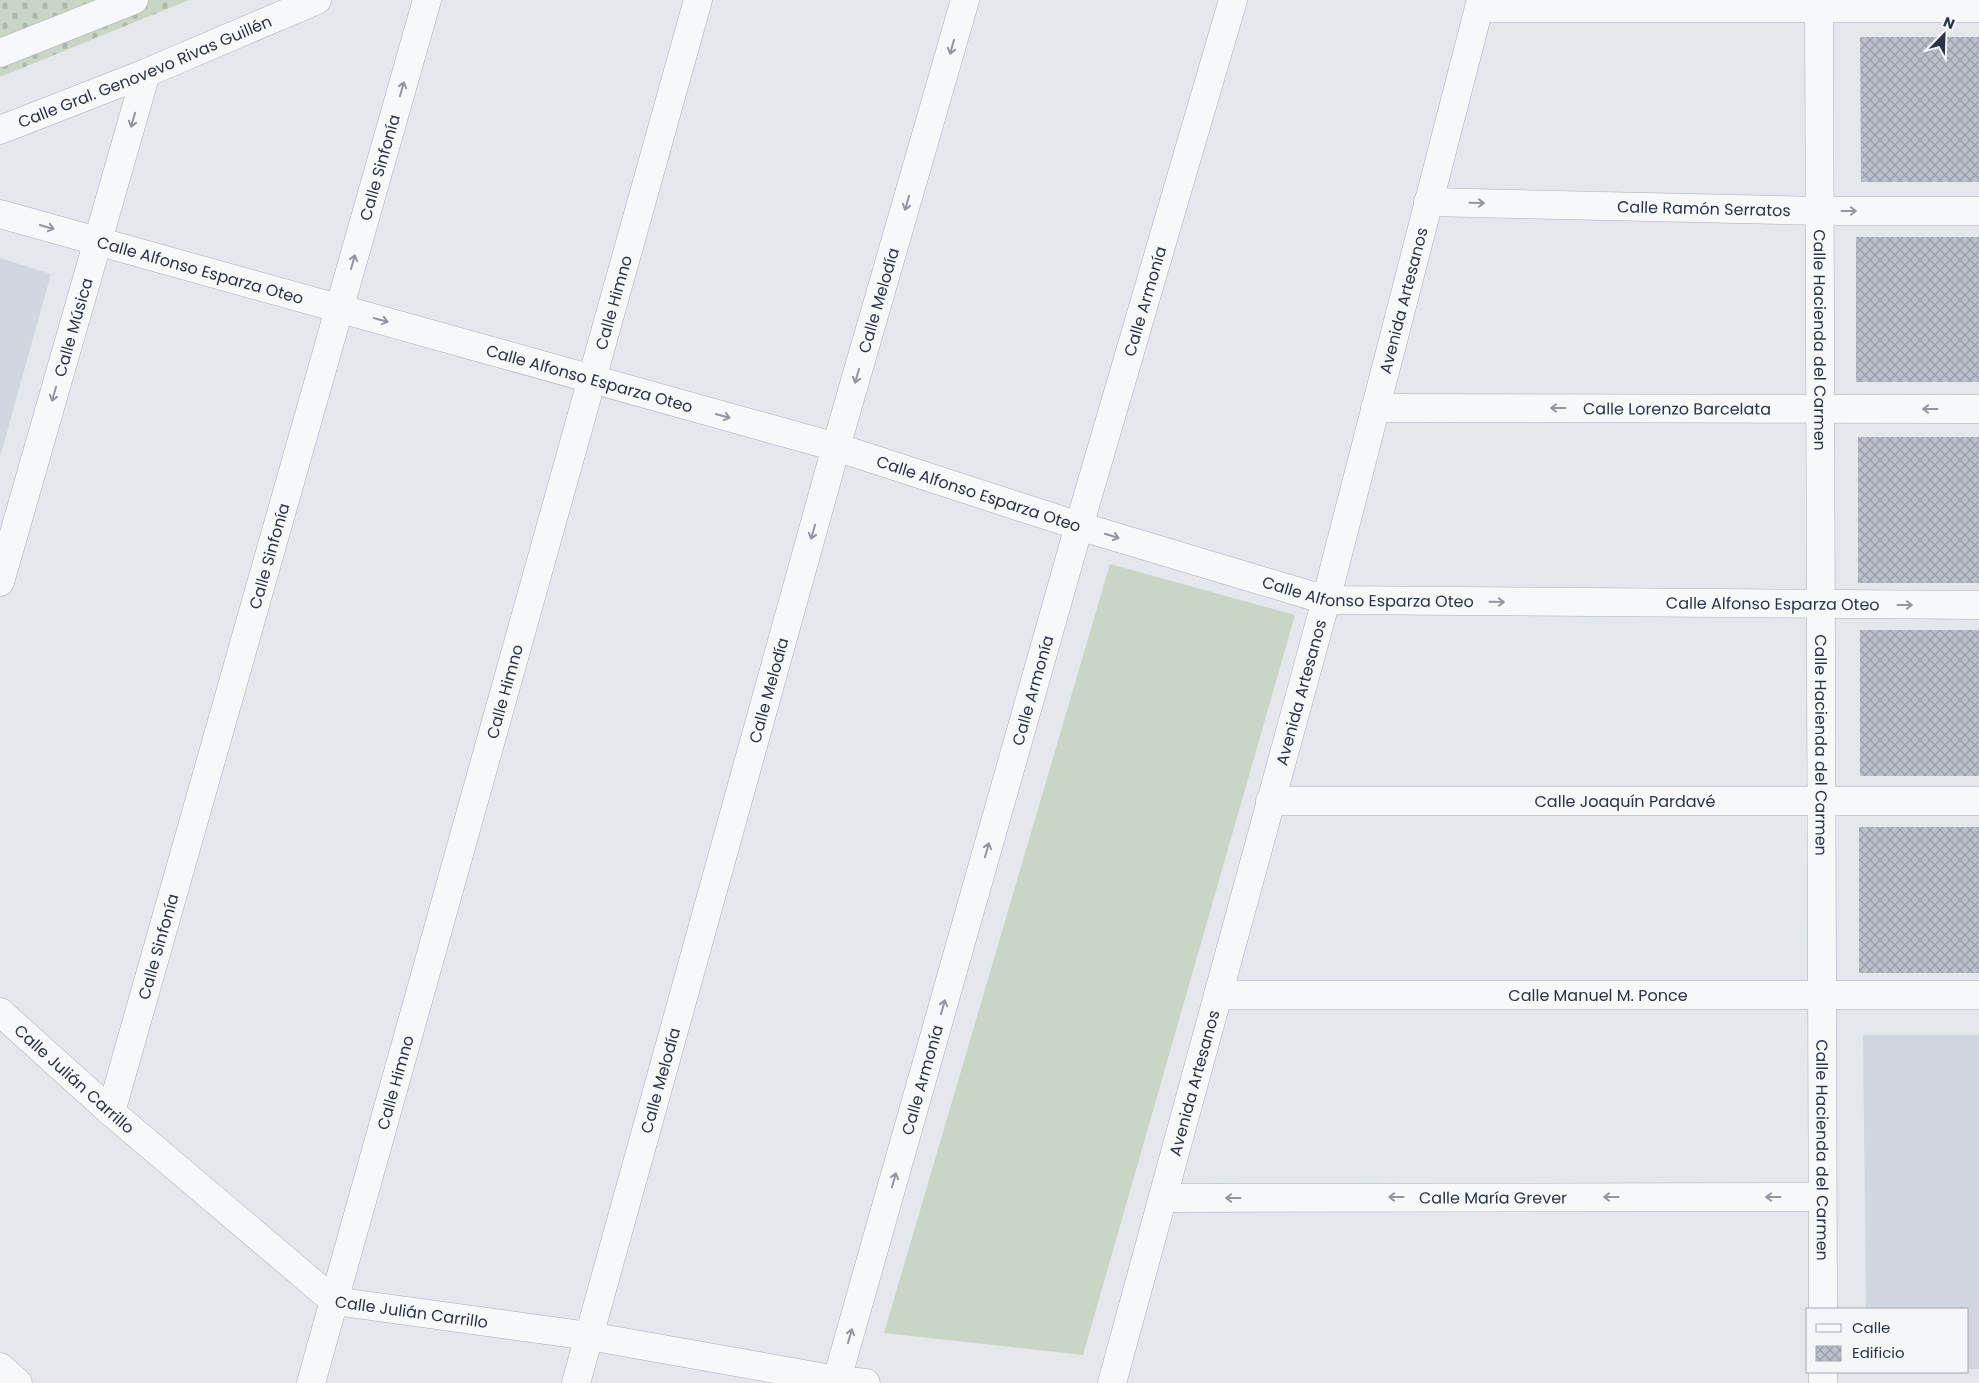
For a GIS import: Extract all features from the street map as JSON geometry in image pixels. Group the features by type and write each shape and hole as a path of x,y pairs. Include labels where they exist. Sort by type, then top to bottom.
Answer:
{"street":[{"path":"0,53 134,0"},
{"name":"Calle Gral. Genovevo Rivas Guillén","path":"0,130 146,73 317,0"},
{"name":"Calle Sinfonía","path":"111,1112 427,0"},
{"name":"Calle Himno","path":"311,1383 698,0"},
{"name":"Calle Melodía","path":"576,1383 836,447 966,0"},
{"name":"Calle Armonía","path":"837,1381 1079,526 1233,0"},
{"path":"1480,4 1819,4 1979,8"},
{"name":"Avenida Artesanos","path":"1112,1383 1326,600 1480,4"},
{"name":"Calle Hacienda del Carmen","path":"1819,4 1823,1308"},
{"name":"Calle Música","path":"0,582 146,73"},
{"name":"Calle Ramón Serratos","path":"1428,202 1820,211 1979,211"},
{"name":"Calle Alfonso Esparza Oteo","path":"0,214 836,447 1079,526 1326,600 1979,605"},
{"name":"Calle Lorenzo Barcelata","path":"1375,408 1979,408"},
{"name":"Calle Joaquín Pardavé","path":"1270,801 1979,800"},
{"name":"Calle Manuel M. Ponce","path":"1218,994 1979,995"},
{"name":"Calle Julián Carrillo","path":"0,1012 111,1112 334,1301 589,1336 837,1381 866,1383"},
{"name":"Calle María Grever","path":"1163,1198 1822,1197"},
{"path":"0,1367 18,1383"}],"shaded area":[{"path":"0,258 51,274 0,457"},
{"path":"1863,1035 1979,1035 1979,1369 1969,1369 1969,1308 1866,1308"}],"green space":[{"path":"0,0 189,0 0,77"},
{"path":"1110,564 1295,615 1083,1355 884,1333"}],"building":[{"path":"1860,37 1979,37 1979,182 1861,182"},
{"path":"1856,237 1979,237 1979,382 1856,382"},
{"path":"1858,437 1979,437 1979,583 1858,583"},
{"path":"1860,630 1979,630 1979,776 1860,776"},
{"path":"1859,827 1979,827 1979,973 1859,973"}]}
